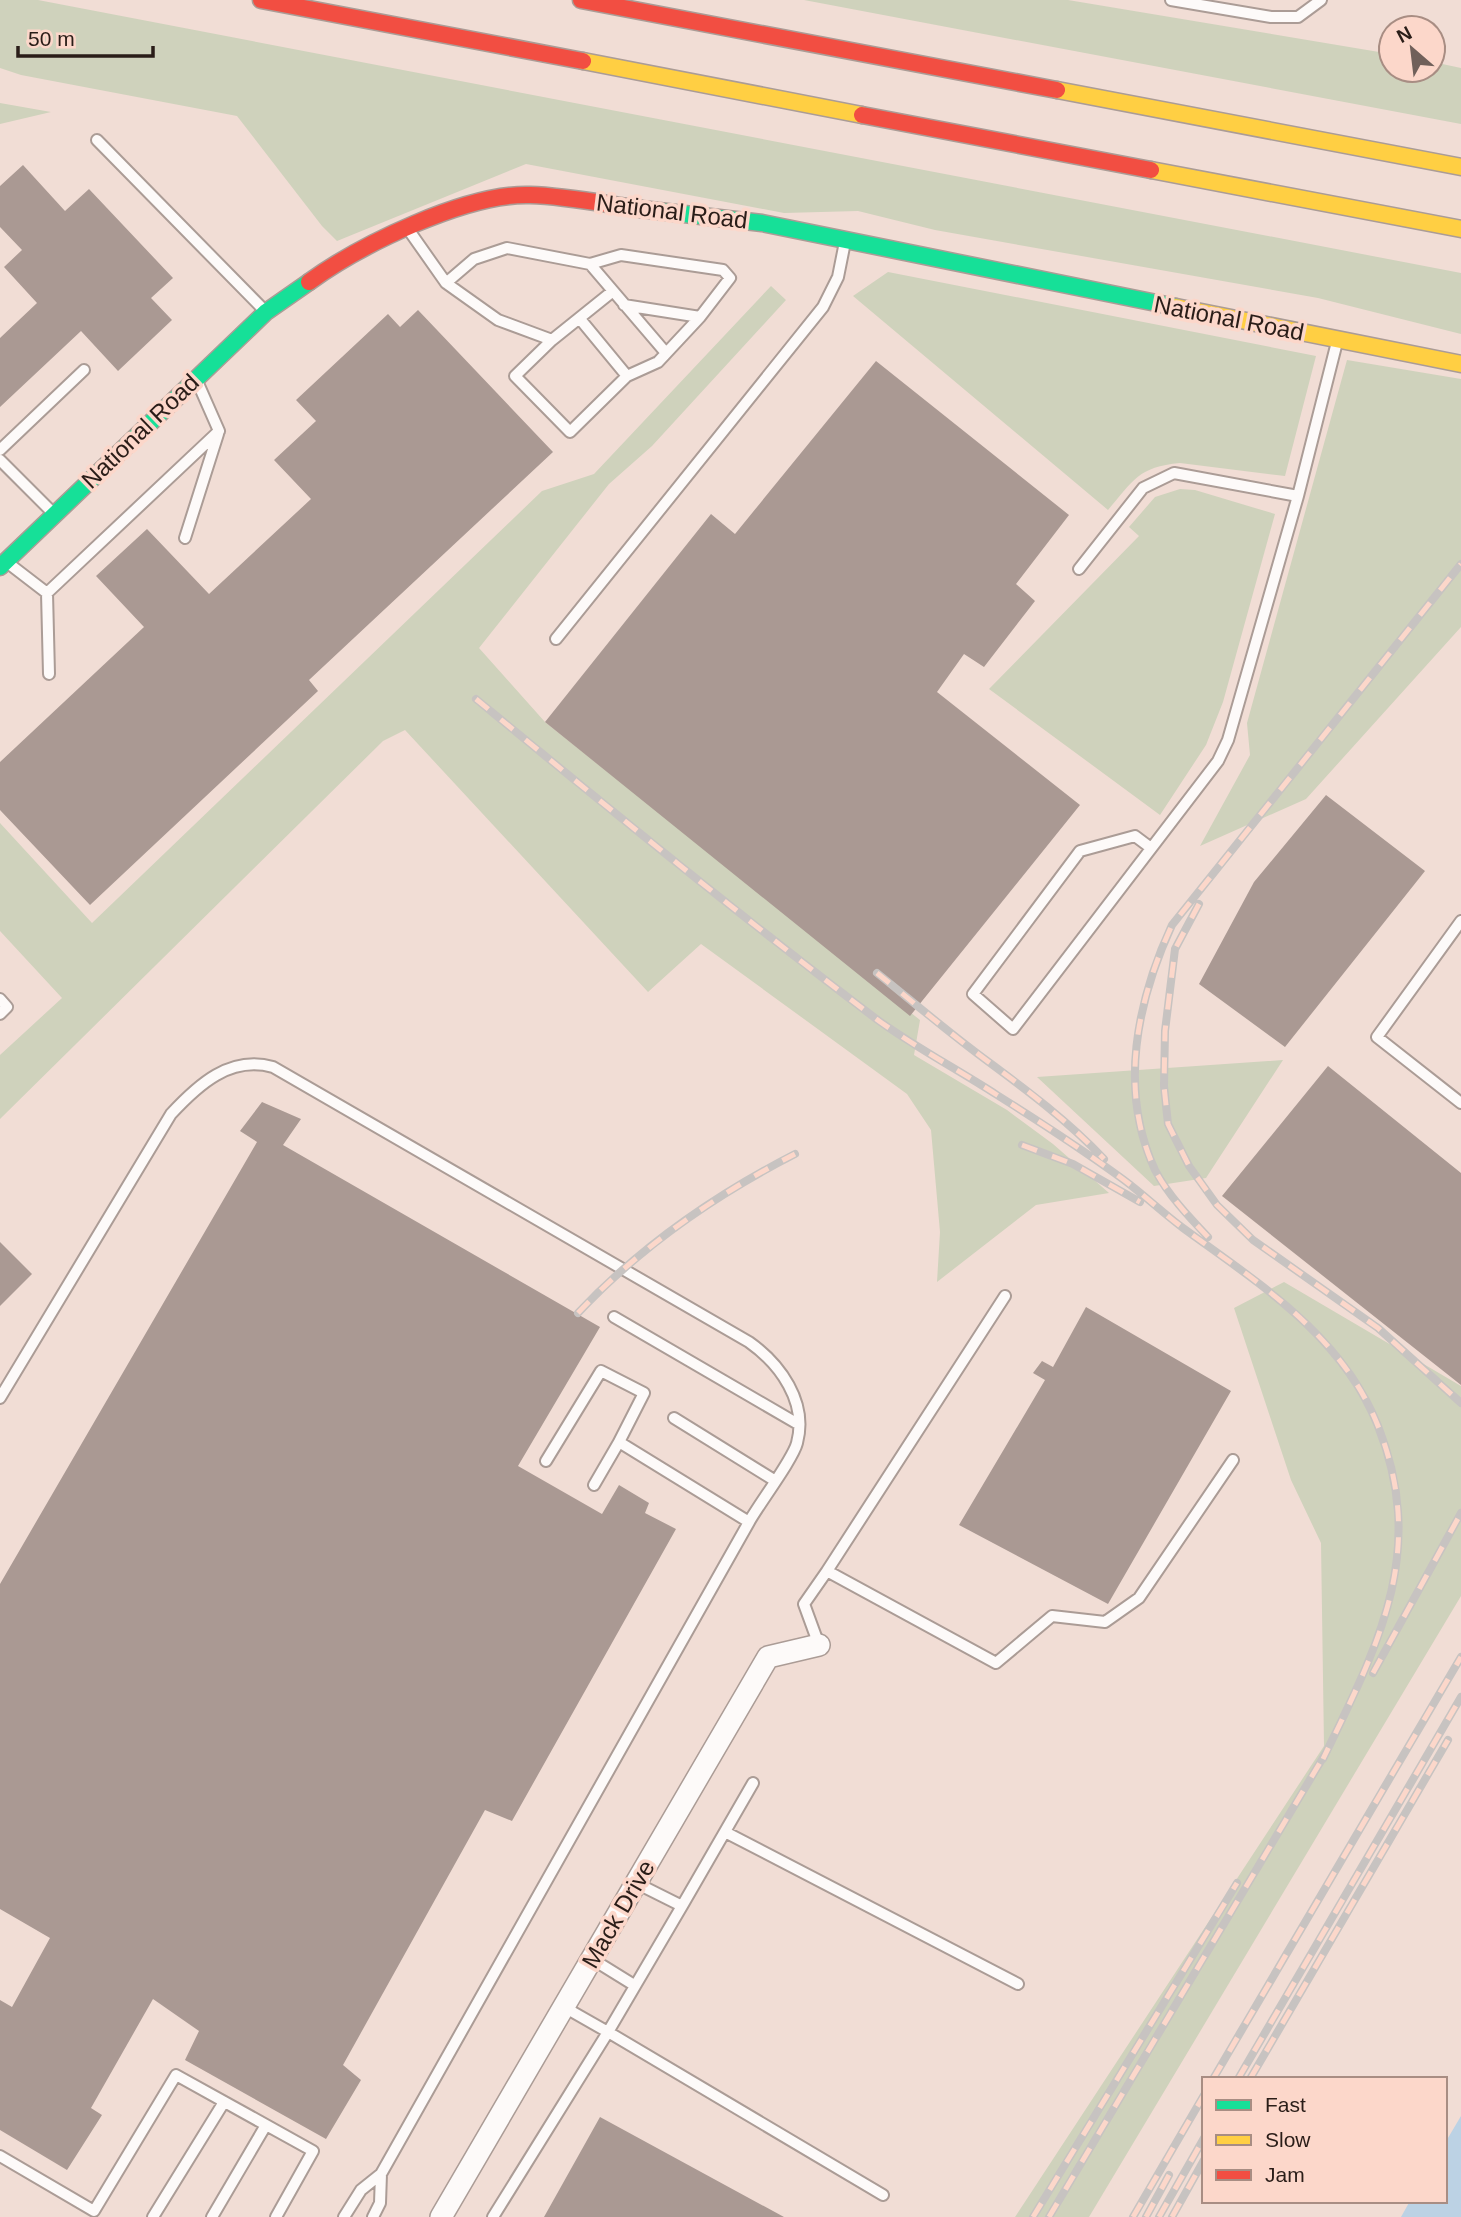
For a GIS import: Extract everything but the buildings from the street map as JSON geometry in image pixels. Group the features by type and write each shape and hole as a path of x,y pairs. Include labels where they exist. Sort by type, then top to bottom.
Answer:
{"main road":[{"path":"261,0 1461,229"},
{"path":"581,0 1461,167"},
{"name":"National Road","path":"3,564 195,377 266,312 334,264 406,227 475,204 528,195 762,223 1461,364"}],"street":[{"name":"Mack Drive","path":"441,2217 768,1657 819,1645"}],"lane":[{"path":"1171,0 1271,17 1298,17 1321,0"},
{"path":"97,140 266,312"},
{"path":"406,227 446,283 498,320 552,340"},
{"path":"556,639 823,307 838,277 846,240"},
{"path":"446,283 474,259 507,248 590,264 621,255 726,271 730,282 658,362 627,376 570,432 515,376 552,340 613,291"},
{"path":"590,264 666,353"},
{"path":"624,305 700,317"},
{"path":"580,319 627,376"},
{"path":"1151,848 1135,836 1080,851 973,994 1013,1028 1210,773 1228,740 1298,496 1337,340"},
{"path":"0,450 84,370"},
{"path":"185,538 219,431 195,377"},
{"path":"49,674 47,593 219,431"},
{"path":"0,460 54,514"},
{"path":"1079,569 1143,488 1174,473 1298,496"},
{"path":"3,564 47,593"},
{"path":"1461,921 1377,1037 1461,1103"},
{"path":"0,999 7,1007 0,1014"},
{"path":"0,1398 171,1114 191,1092 223,1069 256,1062 273,1067 749,1342 770,1357 785,1377 799,1415 797,1445 748,1522 382,2174 361,2190 344,2217"},
{"path":"819,1645 804,1604 1005,1296"},
{"path":"614,1317 798,1424"},
{"path":"546,1461 601,1371 644,1393 594,1485"},
{"path":"674,1418 774,1480"},
{"path":"619,1443 748,1522"},
{"path":"827,1571 996,1663 1052,1616 1105,1622 1139,1598 1233,1460"},
{"path":"493,2217 608,2032 752,1783"},
{"path":"725,1832 1018,1984"},
{"path":"636,1883 682,1906"},
{"path":"592,1959 634,1985"},
{"path":"564,2007 883,2195"},
{"path":"0,2156 99,2214 176,2075 313,2151 276,2217"},
{"path":"153,2217 224,2102"},
{"path":"212,2217 266,2125"},
{"path":"373,2217 380,2203 382,2174"}],"green space":[{"path":"0,0 38,0 1461,273 1461,334 1318,298 935,230 858,211 784,213 526,164 337,241 322,226 237,116 21,75 0,68"},
{"path":"804,0 1068,0 1377,52 1377,84 1447,84 1447,65 1461,68 1461,124"},
{"path":"0,103 51,112 0,124"},
{"path":"888,272 1316,356 1285,476 1180,463 1166,465 1138,477 1108,510 853,296"},
{"path":"771,286 786,300 652,446 609,484 479,648 545,722 920,1020 914,1055 1007,1110 1053,1144 1109,1193 1036,1205 937,1282 940,1232 931,1130 907,1094 701,944 648,992 405,730 383,741 0,1119 0,1055 62,998 0,931 0,823 92,923 542,491 594,474"},
{"path":"1347,360 1461,379 1461,627 1306,799 1200,846 1250,755 1247,723"},
{"path":"1180,489 1195,490 1275,514 1223,702 1206,745 1160,815 989,689 1139,536 1129,527 1155,497"},
{"path":"1283,1060 1206,1178 1154,1186 1037,1077"},
{"path":"1284,1282 1461,1386 1461,1596 1089,2217 1015,2217 1324,1746 1321,1543 1291,1480 1234,1308"}],"water":[{"path":"1461,2116 1461,2217 1401,2217 1409,2203 1447,2203 1447,2140"}],"railway":[{"path":"1208,1237 1172,1197 1155,1170 1137,1109 1136,1046 1149,984 1160,954 1172,925 1461,564"},
{"path":"476,699 724,900 875,1018 982,1085 1124,1180 1268,1291 1320,1338 1343,1364 1378,1426 1392,1472 1398,1516 1397,1557 1390,1597 1378,1637 1323,1759"},
{"path":"1199,904 1175,949 1165,1031 1164,1086 1168,1124 1189,1166 1217,1205 1253,1240 1378,1328 1461,1403"},
{"path":"877,973 1047,1107 1104,1159"},
{"path":"1022,1145 1073,1164 1140,1202"},
{"path":"578,1313 627,1266 680,1224 795,1154"},
{"path":"1373,1673 1461,1513"},
{"path":"1214,2077 1461,1657"},
{"path":"1239,2077 1461,1697"},
{"path":"1251,2077 1448,1740"},
{"path":"1049,2217 1327,1751"},
{"path":"1033,2217 1237,1883"},
{"path":"1133,2217 1202,2098"},
{"path":"1159,2217 1202,2142"},
{"path":"1172,2217 1202,2164"},
{"path":"1146,2217 1169,2175"}],"traffic: fast":[{"path":"641,209 762,223 1176,307"},
{"path":"0,567 266,312 309,282"}],"traffic: slow":[{"path":"583,61 862,115"},
{"path":"1057,90 1461,167"},
{"path":"1151,170 1461,229"},
{"path":"1176,307 1461,364"}],"traffic: jam":[{"path":"261,0 583,61"},
{"path":"581,0 1057,90"},
{"path":"862,115 1151,170"},
{"path":"309,282 384,238 445,212 476,203 530,195 641,209"}]}
